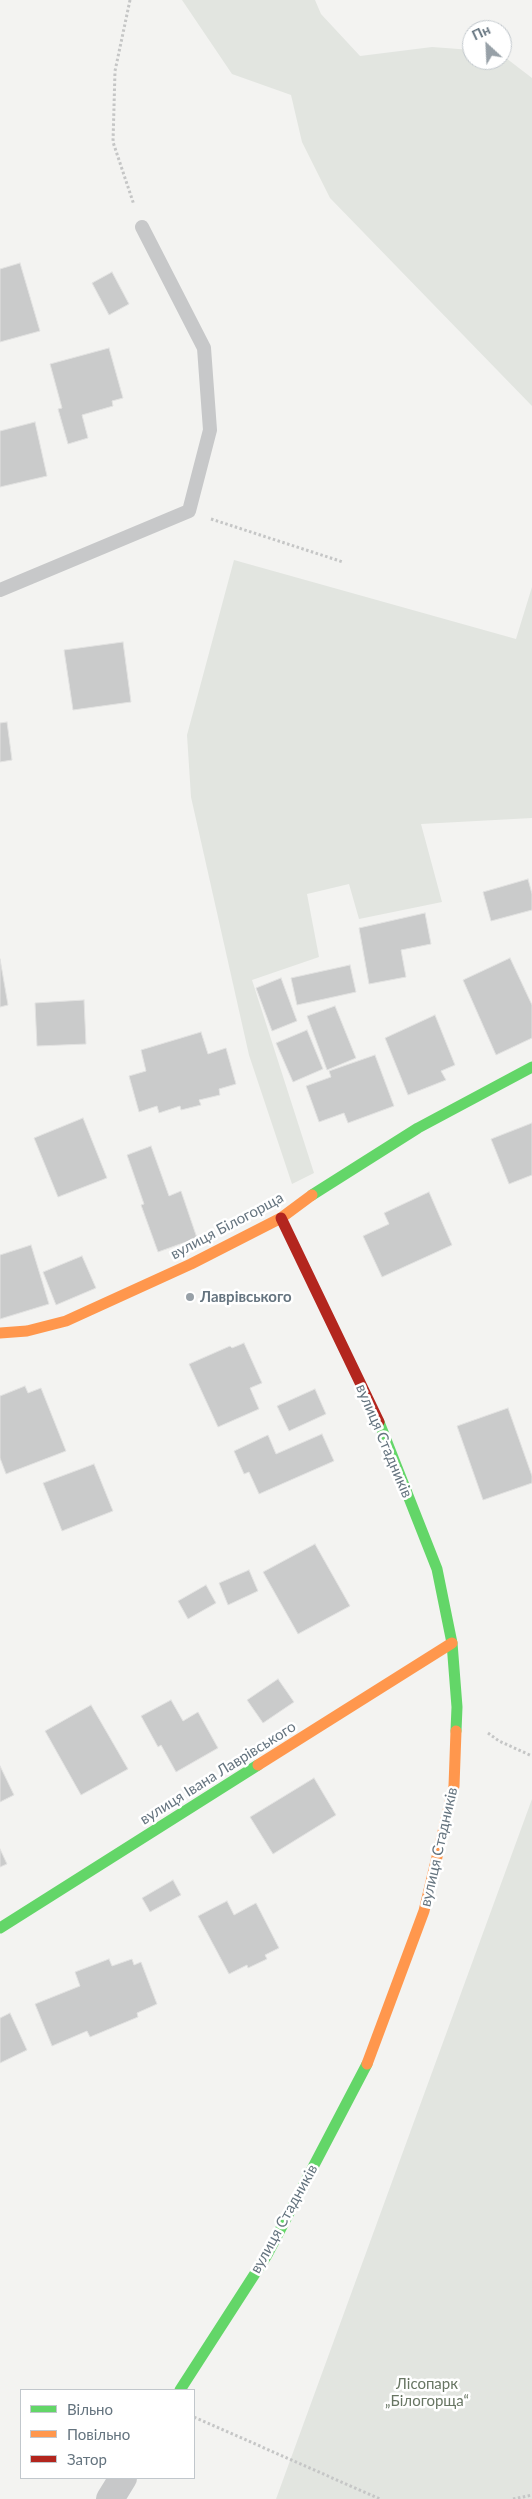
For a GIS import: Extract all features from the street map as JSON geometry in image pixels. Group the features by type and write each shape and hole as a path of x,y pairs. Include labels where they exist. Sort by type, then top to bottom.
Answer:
{"street":[{"name":"вулиця Білогорща","path":"0,1333 27,1331 66,1321 191,1264 281,1218 320,1189 418,1128 532,1067"},
{"name":"вулиця Стадників","path":"181,2389 267,2255 364,2069 424,1911 454,1786 457,1707 452,1643 437,1569 383,1432 281,1218"},
{"name":"вулиця Івана Лаврівського","path":"0,1928 452,1643"},
{"path":"110,2499 122,2479"}],"lane":[{"path":"0,590 189,511 210,430 204,348 142,227"}],"path":[{"path":"130,0 116,71 113,142 142,227"},
{"path":"189,511 344,562"},
{"path":"457,1707 499,1741 532,1756"},
{"path":"195,2417 380,2499"},
{"path":"514,2499 532,2495"}],"green space":[{"path":"182,0 315,0 321,14 360,56 432,47 462,49 462,70 512,70 512,63 532,78 532,406 330,198 302,142 291,95 232,74"},
{"path":"234,560 516,639 532,587 532,818 421,824 442,902 359,919 349,884 307,894 319,957 252,980 314,1173 292,1184 249,1055 191,797 187,735"},
{"name":"Лісопарк „Білогорща“","path":"532,1799 532,2499 276,2499"}],"building":[{"path":"20,263 40,331 0,342 0,269"},
{"path":"112,272 129,304 109,315 92,283"},
{"path":"109,348 123,398 112,401 113,406 82,415 88,438 68,444 58,409 62,408 50,364"},
{"path":"35,422 47,476 0,487 0,431"},
{"path":"123,642 131,702 73,710 64,650"},
{"path":"7,722 12,760 0,762 0,723"},
{"path":"528,879 532,894 532,910 491,921 483,892"},
{"path":"425,913 431,944 401,950 406,977 369,984 359,928"},
{"path":"510,958 532,1005 532,1038 496,1055 463,980"},
{"path":"0,959 8,1005 0,1007"},
{"path":"350,965 356,992 297,1005 291,978"},
{"path":"281,978 297,1021 272,1031 256,988"},
{"path":"84,1000 86,1044 37,1046 35,1003"},
{"path":"335,1006 356,1058 327,1070 307,1016"},
{"path":"435,1015 455,1065 441,1071 446,1080 408,1095 385,1038"},
{"path":"307,1030 323,1069 293,1082 276,1043"},
{"path":"201,1032 208,1054 226,1048 236,1084 219,1089 220,1095 199,1100 201,1105 181,1110 180,1106 159,1113 157,1106 139,1112 129,1076 146,1071 141,1050"},
{"path":"375,1055 394,1106 348,1123 344,1113 319,1122 306,1086 331,1077 329,1071"},
{"path":"83,1118 107,1178 58,1197 34,1138"},
{"path":"532,1123 532,1175 509,1184 491,1139"},
{"path":"151,1146 169,1196 181,1191 197,1238 158,1252 141,1205 144,1204 127,1155"},
{"path":"429,1192 452,1245 382,1277 363,1236 389,1224 384,1213"},
{"path":"31,1245 49,1304 0,1319 0,1255"},
{"path":"82,1256 96,1288 56,1305 43,1272"},
{"path":"244,1343 262,1383 250,1388 259,1409 218,1427 189,1364 230,1346 232,1348"},
{"path":"25,1386 28,1393 41,1388 66,1451 6,1474 0,1458 0,1396"},
{"path":"315,1389 326,1414 289,1431 277,1406"},
{"path":"508,1408 532,1476 532,1483 483,1500 457,1426"},
{"path":"322,1434 334,1461 259,1494 249,1472 244,1474 234,1451 268,1435 276,1454"},
{"path":"94,1464 113,1511 62,1531 43,1483"},
{"path":"315,1544 350,1606 298,1634 263,1572"},
{"path":"249,1570 258,1591 228,1605 219,1583"},
{"path":"206,1585 216,1603 188,1619 178,1601"},
{"path":"278,1679 294,1702 263,1723 247,1700"},
{"path":"171,1700 183,1721 198,1712 218,1748 176,1772 161,1745 158,1747 141,1716"},
{"path":"91,1705 128,1769 81,1795 45,1731"},
{"path":"0,1766 14,1795 0,1802"},
{"path":"314,1778 336,1815 273,1854 250,1817"},
{"path":"0,1849 7,1864 0,1867"},
{"path":"173,1880 181,1895 150,1912 142,1898"},
{"path":"227,1901 234,1915 256,1903 279,1948 265,1955 267,1959 248,1968 247,1965 229,1974 198,1916"},
{"path":"109,1959 112,1966 132,1959 134,1965 141,1962 157,2004 137,2013 138,2017 90,2037 87,2031 52,2046 35,2004 80,1986 75,1972"},
{"path":"10,2013 27,2050 0,2063 0,2018"}],"traffic: fast":[{"path":"312,1195 418,1128 532,1067"},
{"path":"379,1422 437,1569 452,1643 457,1707 456,1731"},
{"path":"0,1928 258,1765"},
{"path":"181,2389 267,2255 367,2064"}],"traffic: slow":[{"path":"0,1333 27,1331 66,1321 191,1264 281,1218 312,1195"},
{"path":"258,1765 452,1643"},
{"path":"367,2064 424,1911 454,1786 456,1731"}],"traffic: jam":[{"path":"281,1218 379,1422"}],"place":[{"name":"Лаврівського","path":"190,1297"}]}
